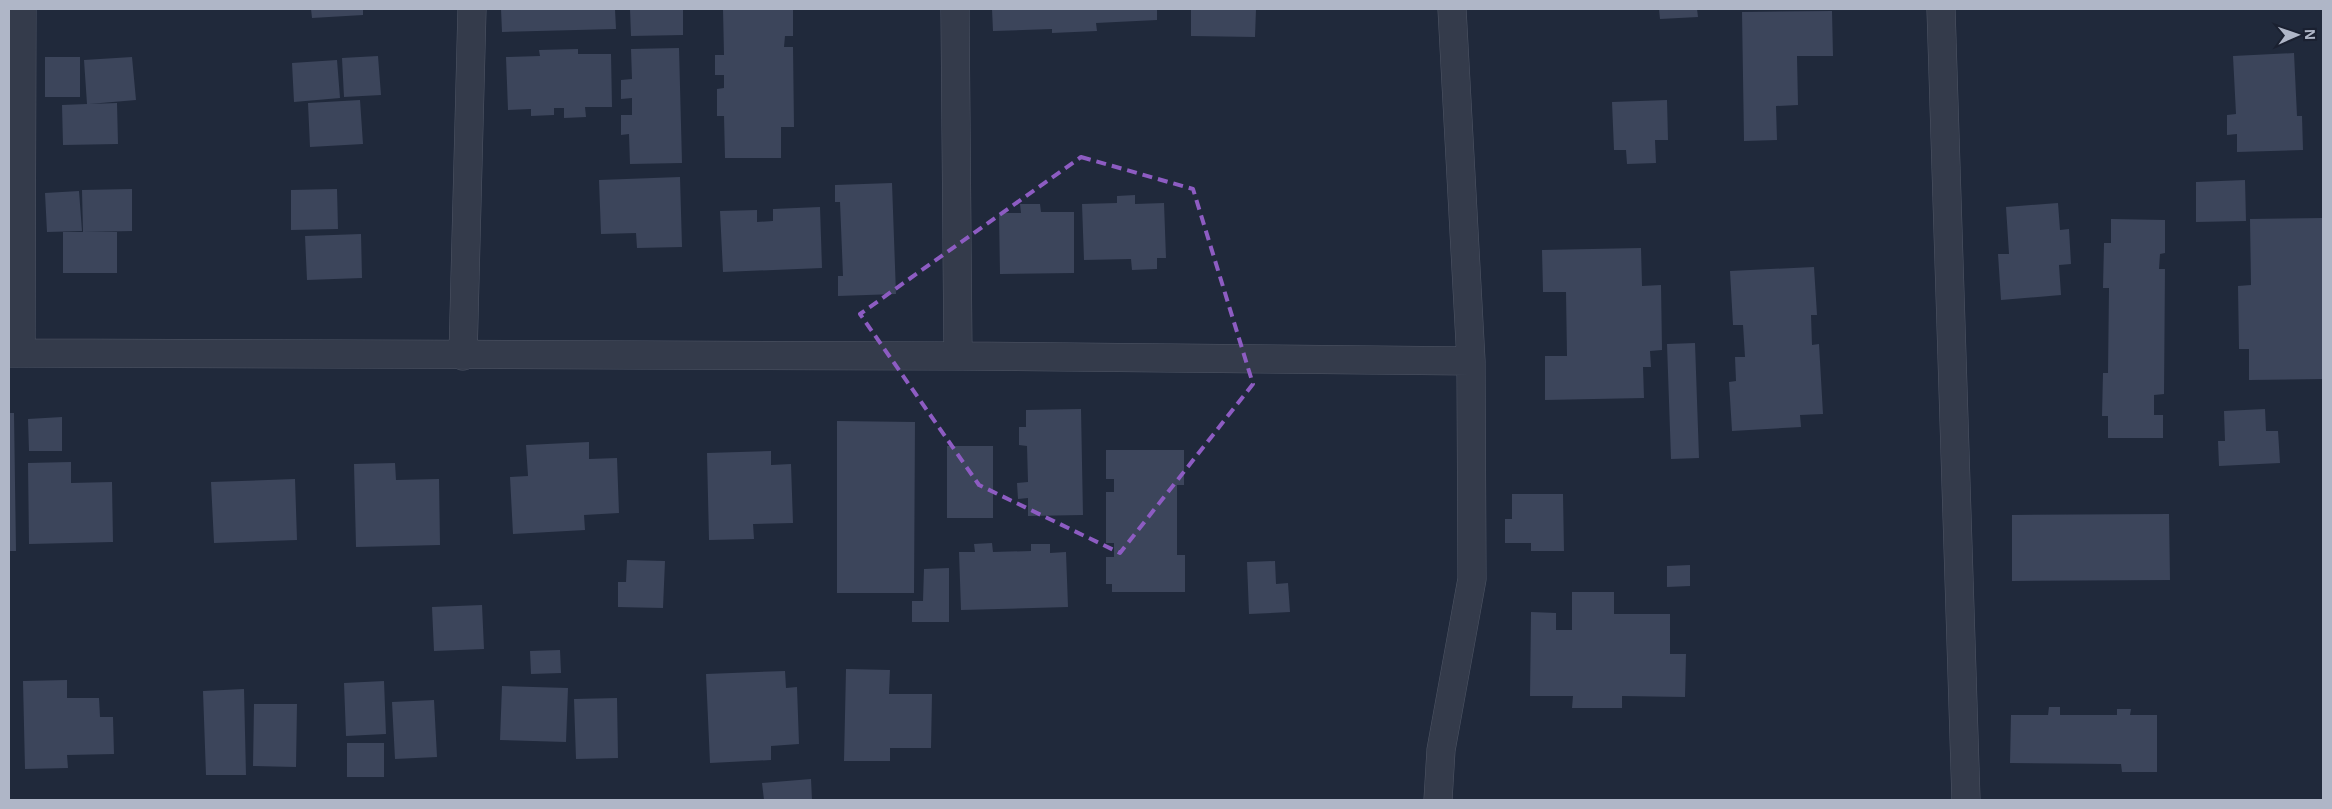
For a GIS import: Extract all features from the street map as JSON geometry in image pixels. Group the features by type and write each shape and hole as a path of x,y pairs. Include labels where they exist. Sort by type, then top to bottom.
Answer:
{"street":[{"path":"22,9 15,353 464,356 958,356 1471,361"},
{"path":"464,356 472,9"},
{"path":"955,9 958,356"},
{"path":"1438,800 1441,750 1472,579 1471,361 1452,9"},
{"path":"1941,9 1966,800"}],"highlighted area":[{"path":"1081,157 1193,189 1253,384 1120,553 979,485 860,314"}],"building":[{"path":"311,9 363,9 363,15 312,18"},
{"path":"501,9 615,9 616,29 502,32"},
{"path":"630,9 683,9 683,35 631,36"},
{"path":"723,9 793,9 793,36 785,36 784,47 793,47 794,127 781,127 781,158 725,158 724,116 717,116 717,89 724,88 724,75 715,75 715,55 724,55"},
{"path":"992,9 1157,9 1157,20 1096,23 1097,31 1052,33 1052,29 993,31"},
{"path":"1191,9 1256,9 1255,37 1191,36"},
{"path":"1659,9 1697,9 1698,17 1660,19"},
{"path":"1832,11 1833,56 1797,56 1798,105 1776,106 1777,140 1744,141 1742,12"},
{"path":"679,48 682,163 630,164 629,134 621,135 621,115 632,115 632,98 621,99 621,80 632,79 631,49"},
{"path":"578,49 578,54 611,54 612,107 585,107 586,117 564,118 564,108 554,108 554,115 531,116 531,109 508,110 506,57 540,56 539,50"},
{"path":"2294,53 2297,116 2302,116 2303,150 2237,152 2237,134 2227,135 2227,115 2236,114 2233,56"},
{"path":"378,56 381,95 344,97 342,58"},
{"path":"45,57 80,57 80,97 45,97"},
{"path":"132,57 136,100 89,104 117,103 118,144 63,145 62,105 87,104 84,60"},
{"path":"337,60 340,98 294,102 292,63"},
{"path":"360,100 363,144 310,147 308,103"},
{"path":"1667,100 1668,140 1655,140 1656,163 1627,164 1626,150 1614,150 1612,102"},
{"path":"680,177 682,247 637,248 636,233 601,234 599,180"},
{"path":"2245,180 2246,221 2196,222 2196,182"},
{"path":"892,183 896,294 838,296 838,276 843,276 840,202 835,202 835,185"},
{"path":"132,189 132,231 83,232 82,190"},
{"path":"337,189 338,229 291,230 291,190"},
{"path":"79,191 82,231 47,232 45,193"},
{"path":"1135,195 1135,204 1164,203 1166,258 1157,258 1157,269 1132,270 1131,259 1084,260 1082,204 1117,203 1117,196"},
{"path":"2058,203 2060,230 2069,229 2071,264 2059,265 2061,295 2001,300 1998,254 2009,254 2006,207"},
{"path":"1020,204 1040,204 1041,212 1074,212 1074,273 1000,274 999,213 1021,213"},
{"path":"820,207 822,268 723,272 720,211 757,210 757,222 773,221 773,209"},
{"path":"2323,218 2323,379 2249,380 2249,349 2239,349 2238,286 2251,285 2250,219"},
{"path":"2111,219 2165,220 2165,253 2160,254 2159,269 2165,269 2164,394 2154,395 2154,415 2163,415 2163,438 2108,438 2108,416 2102,416 2103,373 2108,373 2109,288 2103,288 2104,243 2111,243"},
{"path":"63,232 117,232 117,273 63,273"},
{"path":"361,234 362,278 307,280 305,236"},
{"path":"1641,248 1642,286 1661,285 1662,350 1650,351 1651,367 1643,367 1644,398 1545,400 1545,356 1567,356 1566,292 1543,292 1542,250"},
{"path":"1814,267 1817,315 1811,315 1812,345 1819,344 1823,414 1800,415 1801,427 1732,431 1729,382 1736,381 1735,357 1745,357 1743,325 1733,325 1730,271"},
{"path":"1695,343 1699,458 1671,459 1667,344"},
{"path":"1081,409 1083,515 1028,516 1028,498 1018,499 1017,483 1028,482 1027,446 1019,445 1019,427 1026,427 1026,410"},
{"path":"2265,409 2266,431 2278,431 2280,463 2219,466 2218,441 2225,441 2224,411"},
{"path":"9,413 14,413 16,551 9,551"},
{"path":"62,417 62,451 29,451 28,419"},
{"path":"837,421 915,422 914,593 837,593"},
{"path":"589,442 589,459 617,458 619,513 584,515 585,530 513,534 510,477 528,476 526,445"},
{"path":"947,446 993,446 993,518 947,518"},
{"path":"1106,450 1184,450 1184,485 1177,485 1177,555 1185,555 1185,592 1112,592 1112,584 1106,584 1106,557 1114,557 1114,543 1106,543 1106,492 1114,492 1114,479 1106,479"},
{"path":"771,451 771,465 791,464 793,523 753,524 754,539 709,540 707,453"},
{"path":"71,462 71,483 112,482 113,542 29,544 28,463"},
{"path":"395,463 396,480 439,479 440,545 356,547 354,464"},
{"path":"295,479 297,540 214,543 211,482"},
{"path":"1512,494 1563,494 1564,551 1531,551 1531,543 1505,543 1505,519 1512,519"},
{"path":"2169,514 2170,580 2012,581 2012,515"},
{"path":"992,543 993,552 1031,551 1031,544 1050,544 1050,553 1066,552 1068,607 961,610 959,552 975,552 974,544"},
{"path":"627,560 665,561 663,608 618,607 618,582 626,582"},
{"path":"1275,561 1276,584 1288,583 1290,612 1249,614 1247,562"},
{"path":"1690,565 1690,586 1667,587 1667,566"},
{"path":"949,568 949,622 912,622 912,601 923,601 924,569"},
{"path":"1572,592 1614,592 1614,614 1670,614 1670,654 1686,654 1685,697 1622,696 1622,708 1572,708 1573,696 1530,696 1531,612 1556,613 1556,630 1572,630"},
{"path":"482,605 484,649 434,651 432,607"},
{"path":"560,650 561,673 531,674 530,651"},
{"path":"846,669 890,670 889,694 932,694 931,748 890,748 890,761 844,761"},
{"path":"785,671 786,688 797,687 799,744 771,746 771,760 710,763 706,674"},
{"path":"67,680 67,698 99,698 100,717 113,717 114,754 67,755 68,768 25,769 23,681"},
{"path":"384,681 386,734 346,736 344,683"},
{"path":"502,686 568,688 566,742 500,740"},
{"path":"244,689 246,775 206,775 203,691"},
{"path":"617,698 618,758 576,759 574,699"},
{"path":"434,700 437,757 395,759 392,702"},
{"path":"254,704 297,704 296,767 253,766"},
{"path":"2049,707 2060,707 2060,715 2117,715 2117,709 2131,709 2130,715 2157,715 2157,772 2122,772 2121,764 2010,763 2011,715 2048,715"},
{"path":"347,743 384,743 384,777 347,777"},
{"path":"811,779 812,800 764,800 762,783"}]}
